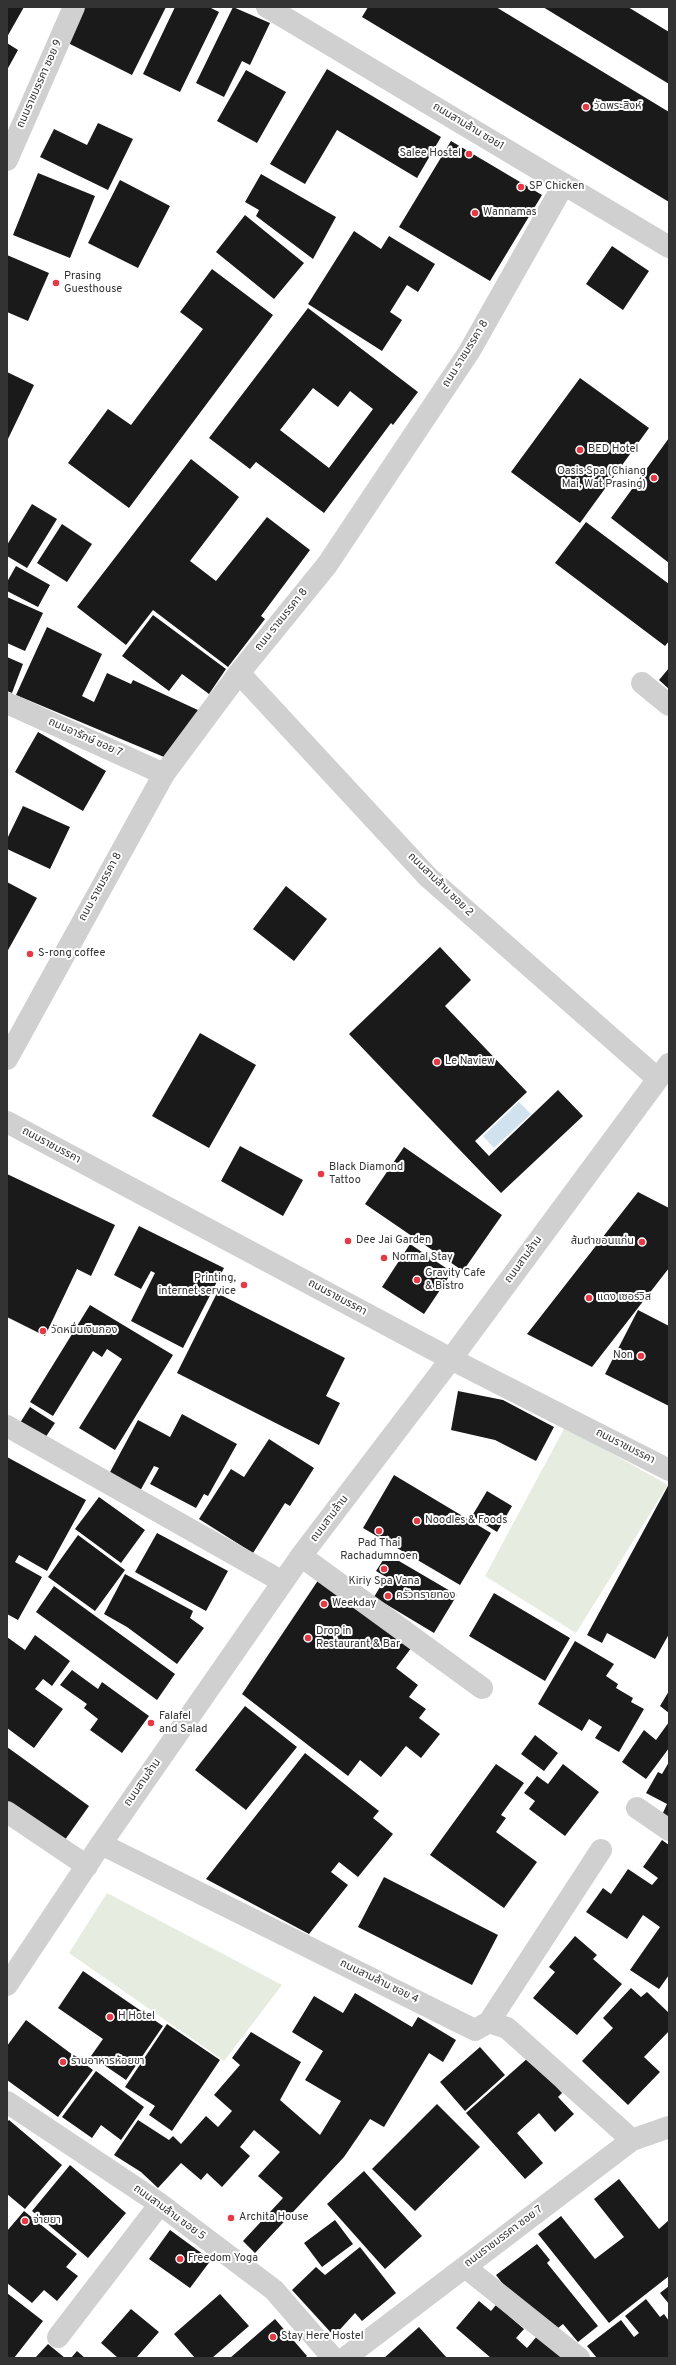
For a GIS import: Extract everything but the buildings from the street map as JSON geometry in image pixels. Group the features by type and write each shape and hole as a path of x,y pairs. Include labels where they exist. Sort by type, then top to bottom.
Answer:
{"street":[{"name":"ถนนราชมรรคา ซอย 9","path":"7,160 74,7"},
{"name":"ถนนสามล้าน ซอย1","path":"267,7 669,247"},
{"name":"ถนน ราชมรรคา 8","path":"7,1059 164,774 239,673 327,565 469,352 564,184"},
{"name":"ถนนสามล้าน ซอย 2","path":"239,673 428,877 664,1072"},
{"path":"642,683 669,705"},
{"name":"ถนนอารักษ์ ซอย 7","path":"7,703 164,774"},
{"name":"ถนนสามล้าน","path":"7,1985 101,1844 301,1556 451,1359 664,1072"},
{"name":"ถนนราชมรรคา","path":"7,1122 451,1359 669,1470"},
{"path":"7,1426 283,1582"},
{"path":"301,1556 482,1688"},
{"path":"637,1808 669,1830"},
{"path":"7,1812 87,1866"},
{"name":"ถนนสามล้าน ซอย 4","path":"101,1844 475,2030 489,2022"},
{"path":"601,1850 489,2022 501,2025 512,2031 632,2140"},
{"name":"ถนนสามล้าน ซอย 5","path":"7,2102 160,2204 274,2290 333,2358"},
{"name":"ถนนราชมรรคา ซอย 7","path":"357,2355 465,2267 632,2140 669,2127"},
{"path":"58,2337 160,2204"},
{"path":"465,2267 579,2358"}],"shaded area":[{"path":"565,1427 668,1485 576,1633 485,1576"},
{"path":"107,1893 282,1985 224,2061 69,1953"}],"water":[{"path":"519,1102 531,1114 494,1148 483,1136"}],"place":[{"name":"วัดพระสิงห์","path":"586,107"},
{"name":"Salee Hostel","path":"469,154"},
{"name":"SP Chicken","path":"521,187"},
{"name":"Wannamas","path":"475,213"},
{"name":"Prasing Guesthouse","path":"56,283"},
{"name":"BED Hotel","path":"580,450"},
{"name":"Oasis Spa (Chiang Mai, Wat Prasing)","path":"654,478"},
{"name":"S-rong coffee","path":"30,954"},
{"name":"Le Naview","path":"437,1062"},
{"name":"Black Diamond Tattoo","path":"321,1174"},
{"name":"Dee Jai Garden","path":"348,1241"},
{"name":"ส้มตำขอนแก่น","path":"642,1242"},
{"name":"Normal Stay","path":"384,1258"},
{"name":"Gravity Cafe & Bistro","path":"417,1280"},
{"name":"Printing, internet service","path":"244,1285"},
{"name":"แดง เซอร์วิส","path":"589,1298"},
{"name":"วัดหมื่นเงินกอง","path":"43,1331"},
{"name":"Non","path":"641,1356"},
{"name":"Noodles & Foods","path":"417,1521"},
{"name":"Pad Thai Rachadumnoen","path":"379,1531"},
{"name":"Kiriy Spa Vana","path":"384,1569"},
{"name":"ครัวทรายทอง","path":"388,1596"},
{"name":"Weekday","path":"324,1604"},
{"name":"Drop in Restaurant & Bar","path":"308,1638"},
{"name":"Falafel and Salad","path":"151,1723"},
{"name":"H Hotel","path":"110,2017"},
{"name":"ร้านอาหารห้อยขา","path":"63,2062"},
{"name":"Archita House","path":"231,2218"},
{"name":"จ่ายยา","path":"25,2221"},
{"name":"Freedom Yoga","path":"180,2259"},
{"name":"Stay Here Hostel","path":"273,2337"}]}
